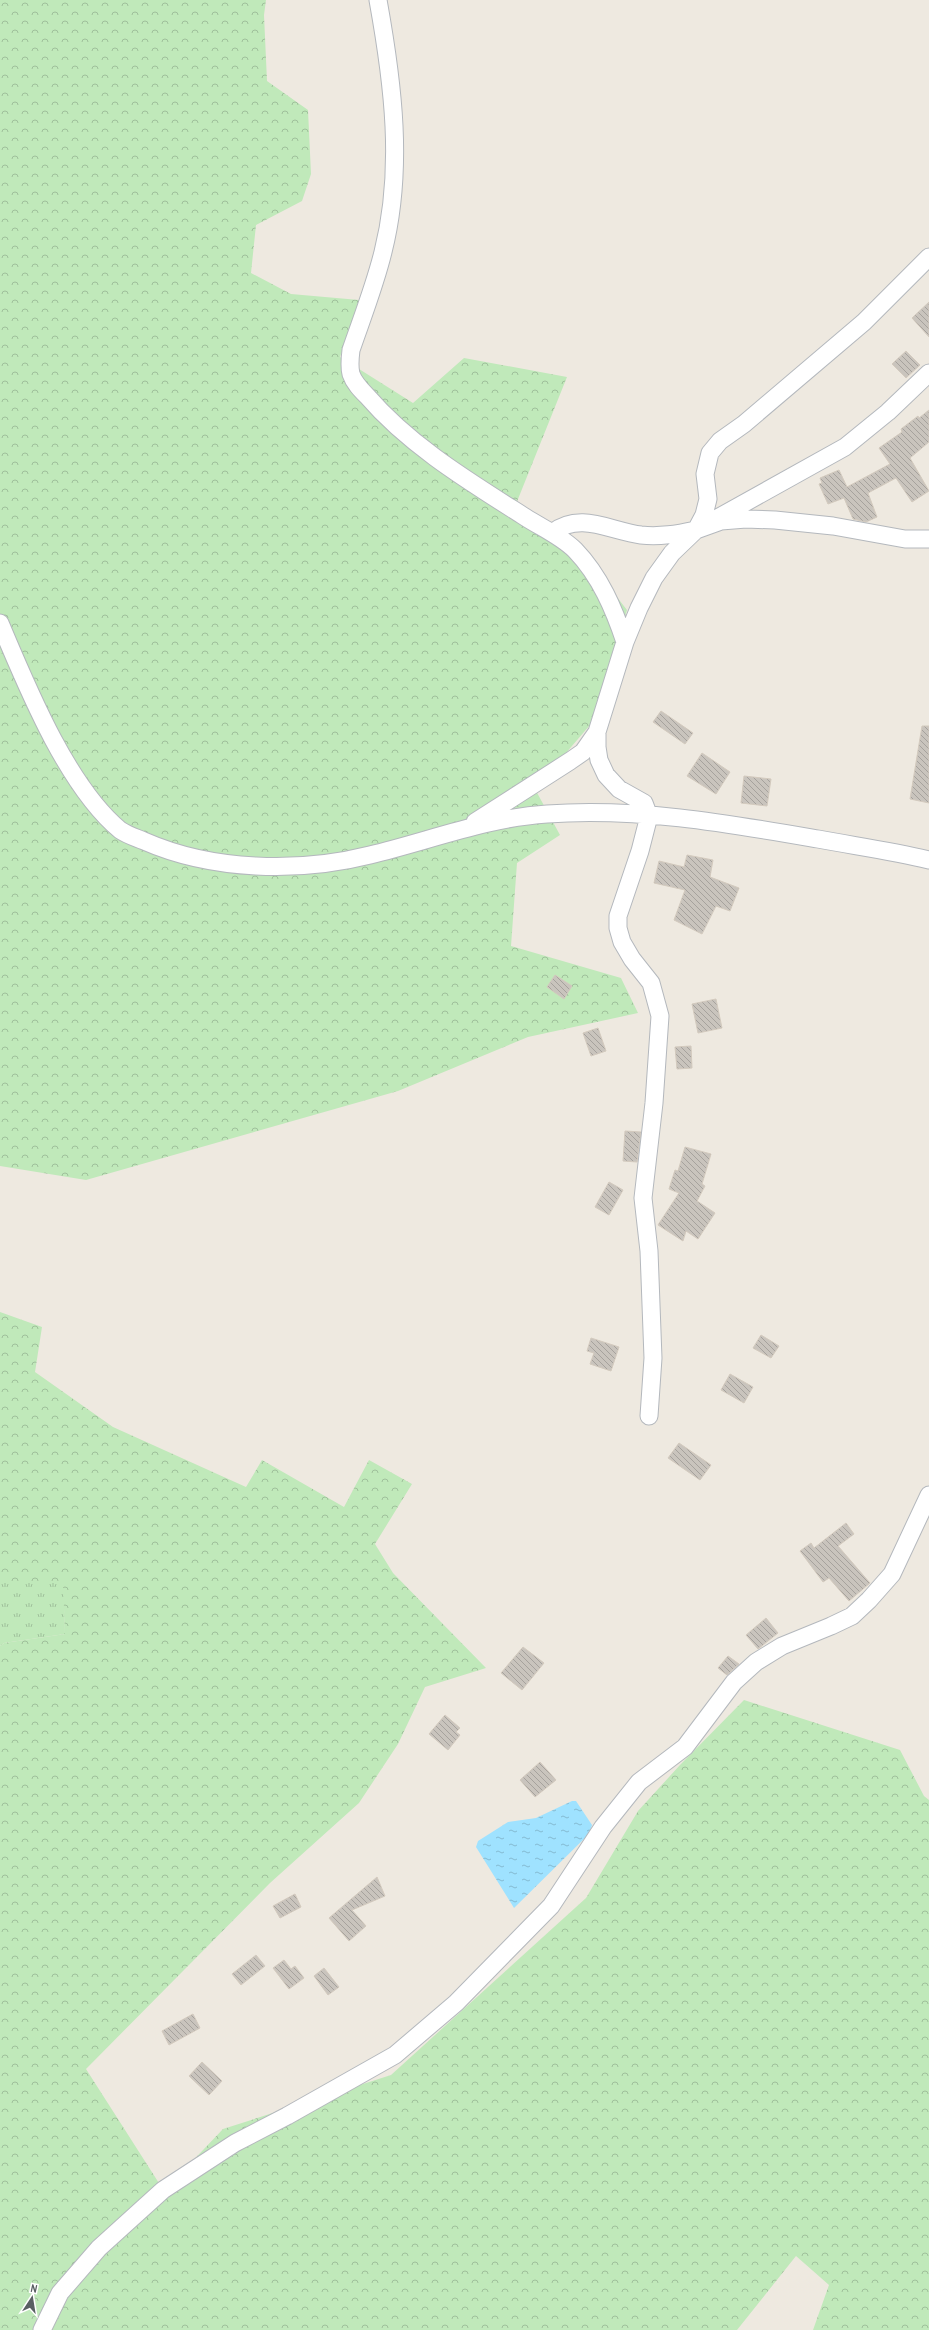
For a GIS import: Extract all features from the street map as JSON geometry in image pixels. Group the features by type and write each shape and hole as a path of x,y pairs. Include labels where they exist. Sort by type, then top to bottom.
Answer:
{"street":[{"path":"378,0 390,76 396,175 383,253 351,350 350,363 352,375 362,391 398,429 454,470 552,533 575,550 588,565 616,616 625,642"},
{"path":"696,530 704,515 708,499 705,474 710,452 720,441 744,424 859,327 929,257"},
{"path":"649,1416 653,1358 649,1251 643,1198 654,1103 660,1016 651,983 632,959 622,942 618,928 618,916 640,851 649,816 644,803 619,789 606,775 596,747 597,732 625,642 639,608 654,578 672,553 696,530 845,447 888,412 929,373"},
{"path":"552,533 567,524 582,522 639,535 676,535 721,522 746,519 775,520 833,526 905,539 929,540"},
{"path":"0,624 18,665 76,778 98,809 123,832 165,850 210,862 261,866 328,864 369,856 464,828 546,814 588,812 649,816 782,833 929,860"},
{"path":"464,828 583,752 597,732"},
{"path":"42,2330 60,2293 99,2248 163,2190 235,2143 287,2116 395,2054 456,2003 551,1906 603,1827 639,1782 685,1746 734,1682 756,1662 782,1646 852,1616 869,1600 892,1574 929,1495"}],"green space":[{"path":"0,0 266,0 264,15 267,81 308,110 311,174 302,201 256,225 251,273 291,294 359,300 340,357 413,403 464,358 567,377 510,519 560,533 599,574 627,610 590,725 535,789 560,835 517,863 511,946 621,978 638,1013 528,1037 398,1091 86,1180 0,1166"},
{"path":"0,1312 42,1327 35,1372 113,1427 246,1487 262,1460 344,1507 369,1460 412,1484 375,1544 393,1573 486,1668 425,1687 398,1744 359,1803 270,1883 86,2069 164,2191 223,2129 391,2075 586,1898 638,1811 680,1765 744,1700 900,1750 924,1796 929,1800 929,2330 813,2330 829,2285 796,2256 737,2330 0,2330 0,1646 4,1643 65,1634 63,1582 0,1582"},
{"path":"0,1582 64,1582 65,1634 4,1643 0,1646"}],"water":[{"path":"572,1801 576,1801 592,1825 589,1834 514,1908 476,1847 478,1841 508,1822 536,1818"}],"building":[{"path":"929,302 929,337 912,318"},
{"path":"906,351 920,365 906,378 892,364"},
{"path":"929,410 929,442 910,458 929,491 912,502 896,478 868,493 877,517 866,522 853,519 844,498 828,504 819,484 822,483 820,478 839,470 847,487 890,464 879,448 902,432 901,429 918,416 919,418"},
{"path":"661,711 693,733 685,744 653,722"},
{"path":"922,726 929,726 929,803 910,799"},
{"path":"702,753 730,772 716,794 687,776"},
{"path":"744,776 771,779 767,806 741,803"},
{"path":"687,855 713,860 710,877 739,888 730,911 716,906 702,934 674,920 685,890 654,883 659,861 684,867"},
{"path":"555,975 572,986 564,999 547,987"},
{"path":"716,999 722,1028 698,1033 692,1004"},
{"path":"598,1028 606,1051 591,1056 583,1033"},
{"path":"691,1046 692,1068 677,1069 675,1047"},
{"path":"625,1131 641,1132 637,1162 623,1161"},
{"path":"685,1147 711,1154 702,1184 705,1186 697,1201 715,1213 698,1239 686,1231 683,1241 658,1225 679,1193 669,1189 675,1170 678,1171"},
{"path":"609,1182 623,1190 609,1215 595,1207"},
{"path":"761,1335 779,1346 771,1358 753,1348"},
{"path":"591,1338 619,1347 611,1371 590,1364 594,1353 587,1351"},
{"path":"730,1374 753,1387 744,1403 721,1390"},
{"path":"679,1443 711,1465 700,1480 668,1458"},
{"path":"846,1523 854,1534 838,1546 870,1583 849,1601 829,1578 823,1582 800,1551 811,1543 814,1548"},
{"path":"766,1618 778,1633 758,1649 746,1635"},
{"path":"523,1647 544,1663 522,1690 501,1673"},
{"path":"728,1656 739,1664 727,1675 718,1668"},
{"path":"445,1715 460,1728 456,1732 460,1735 448,1750 429,1734"},
{"path":"540,1762 556,1780 535,1797 520,1780"},
{"path":"377,1877 385,1896 352,1910 366,1926 349,1941 329,1918"},
{"path":"295,1894 301,1907 280,1918 273,1906"},
{"path":"256,1955 265,1966 241,1985 232,1974"},
{"path":"284,1960 291,1969 295,1966 304,1978 289,1989 273,1968"},
{"path":"324,1968 339,1987 328,1995 314,1976"},
{"path":"193,2014 200,2028 169,2045 162,2031"},
{"path":"202,2062 222,2081 209,2095 189,2076"}]}
